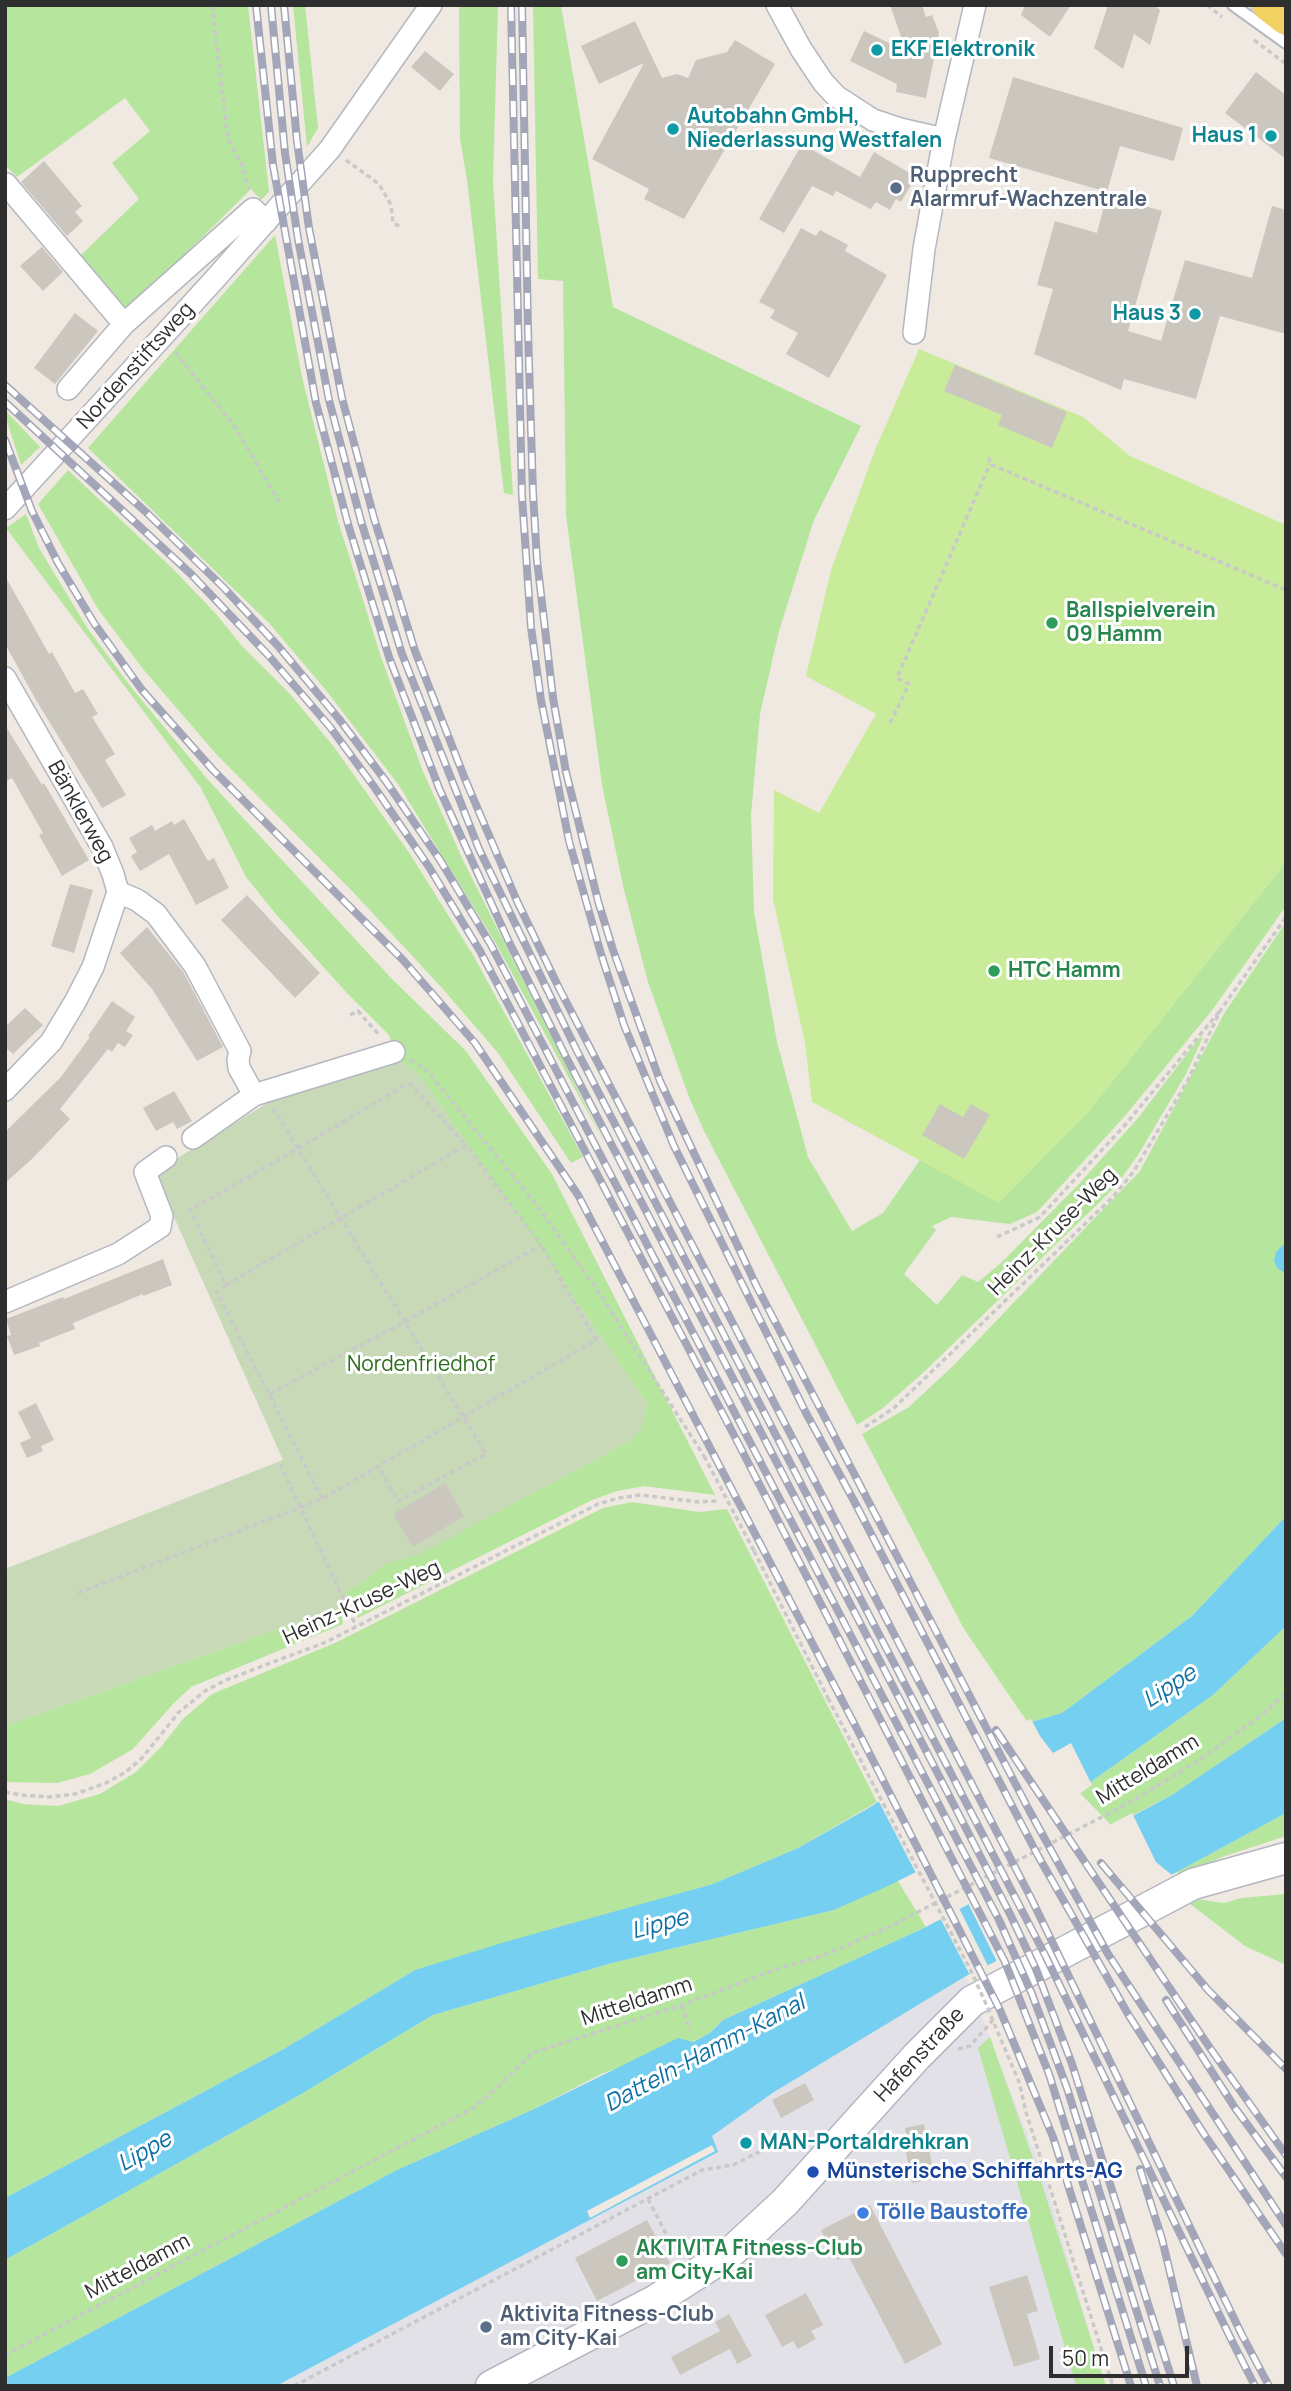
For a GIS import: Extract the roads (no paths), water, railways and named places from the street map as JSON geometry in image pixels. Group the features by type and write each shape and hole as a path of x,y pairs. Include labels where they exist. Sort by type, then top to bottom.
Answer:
{"main road":[{"path":"1247,7 1286,18"},
{"name":"Hafenstraße","path":"491,2386 609,2325 690,2279 712,2266 751,2235 823,2161 917,2056 972,2001 1192,1884 1286,1858"}],"street":[{"name":"Nordenstiftsweg","path":"68,389 124,324 260,215 330,149 431,5"},
{"path":"777,5 801,49 836,96 879,122 944,139"},
{"path":"914,332 924,249 944,139 975,5"},
{"path":"6,184 124,324"},
{"name":"Nordenstiftsweg","path":"5,509 163,337 260,215"},
{"name":"Bänklerweg","path":"5,678 102,847 118,892"},
{"path":"5,1090 51,1042 75,1002 93,967 118,892 156,914 195,966 240,1051 240,1068 254,1095"},
{"path":"192,1138 254,1095 394,1052"},
{"path":"5,1302 118,1254 160,1227 162,1216 145,1172 166,1157"}],"lane":[{"path":"1247,7 1286,43"}],"water":[{"path":"1286,1242 1286,1274 1277,1268 1274,1260 1276,1252"},
{"name":"Lippe","path":"1286,1516 1286,1626 1213,1695 1078,1791 834,1910 612,1963 433,2015 303,2093 5,2260 5,2198 282,2050 415,1970 713,1884 798,1848 948,1758 1028,1723 1062,1713 1192,1616"},
{"name":"Datteln-Hamm-Kanal","path":"1286,1718 1286,1813 1177,1872 966,1976 774,2092 712,2136 718,2152 276,2386 5,2386 5,2378 397,2170 532,2110 678,2038 693,2042 710,2033 723,2020 926,1927 1172,1795"}],"railway":[{"path":"256,5 273,165 316,403 348,524 389,657 439,788 508,940 565,1055 884,1669 1036,1969 1072,2064 1174,2386"},
{"path":"271,5 285,153 298,239 329,400 361,521 402,654 479,849 576,1049 1045,1955 1255,2386"},
{"path":"284,5 297,141 309,228 342,398 374,518 415,651 465,779 517,901 559,988 1031,1898 1269,2386"},
{"path":"511,5 522,496 531,627 541,700 569,841 624,1025 674,1146 806,1413 1037,1854 1128,2014 1204,2134 1286,2254"},
{"path":"522,5 528,331 537,560 553,698 566,772 613,950 660,1081 757,1287 1029,1810 1108,1954 1286,2225"},
{"path":"5,385 147,513 224,588 278,646 339,719 385,780 440,860 491,945 999,1920 1032,1994 1067,2088 1160,2386"},
{"path":"5,402 191,574 269,656 330,727 375,788 429,867 480,951 736,1439 1005,1962 1049,2074 1146,2386"},
{"path":"5,440 32,511 58,563 94,623 142,690 213,770 403,960 475,1043 578,1195 856,1727 1000,2010 1053,2137 1131,2386"},
{"path":"996,1730 1210,2048 1286,2155"},
{"path":"1101,1863 1208,1990 1286,2069"},
{"path":"1166,2000 1235,2108 1286,2177"},
{"path":"1140,2169 1162,2239 1197,2386"}],"place":[{"name":"EKF Elektronik","path":"877,50"},
{"name":"Autobahn GmbH, Niederlassung Westfalen","path":"673,129"},
{"name":"Haus 1","path":"1271,136"},
{"name":"Rupprecht Alarmruf-Wachzentrale","path":"896,188"},
{"name":"Haus 3","path":"1195,314"},
{"name":"Ballspielverein 09 Hamm","path":"1052,623"},
{"name":"HTC Hamm","path":"994,971"},
{"name":"MAN-Portaldrehkran","path":"746,2143"},
{"name":"Münsterische Schiffahrts-AG","path":"813,2172"},
{"name":"Tölle Baustoffe","path":"863,2213"},
{"name":"AKTIVITA Fitness-Club am City-Kai","path":"622,2261"},
{"name":"Aktivita Fitness-Club am City-Kai","path":"486,2327"}],"park label":[{"name":"Nordenfriedhof","path":"421,1365"}]}
